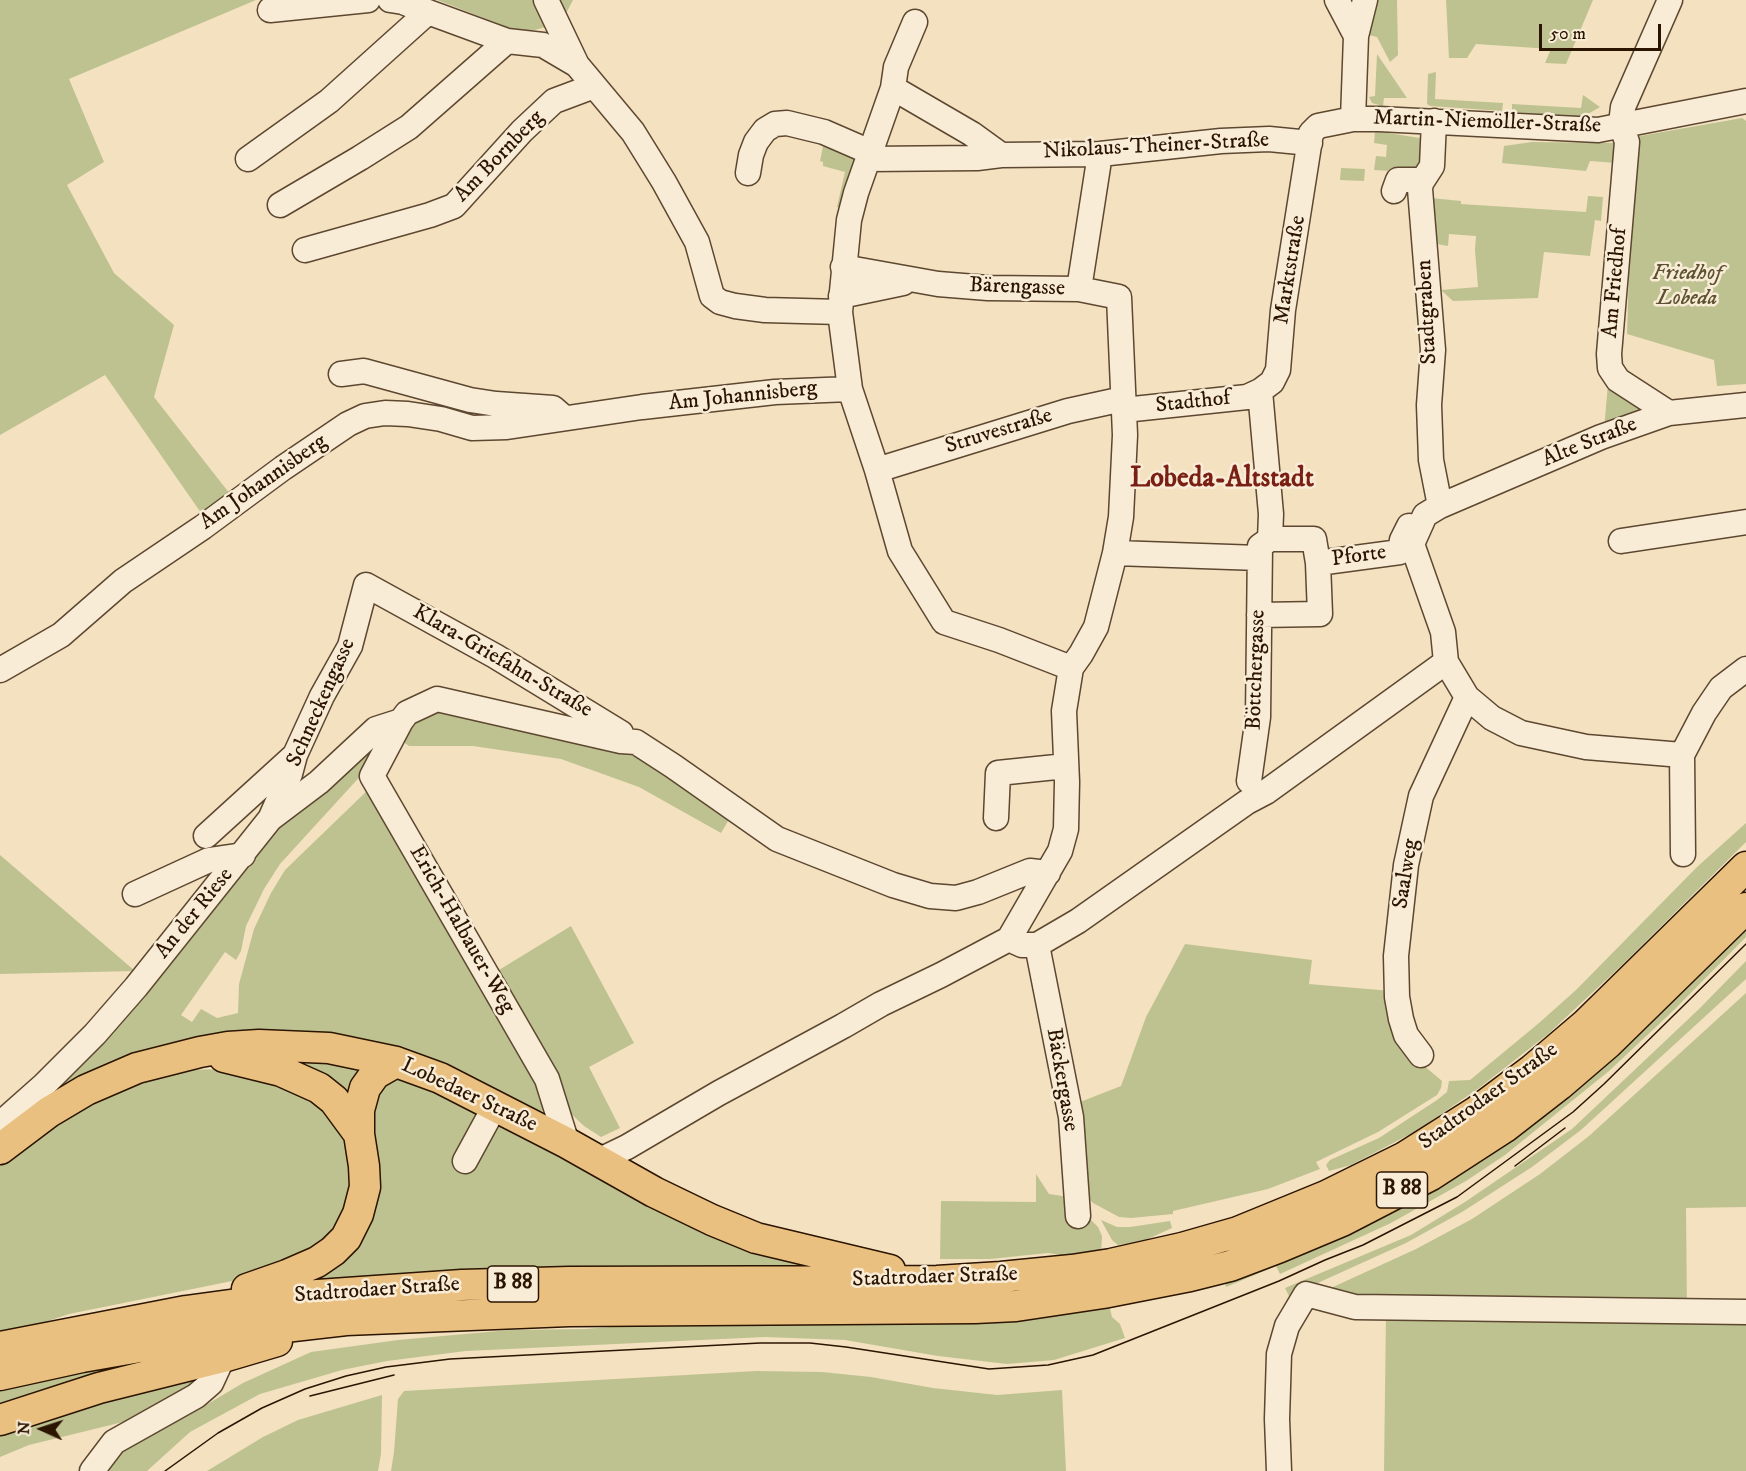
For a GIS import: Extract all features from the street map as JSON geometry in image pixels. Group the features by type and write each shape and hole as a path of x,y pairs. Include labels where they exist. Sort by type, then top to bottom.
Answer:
{"main road":[{"name":"Stadtrodaer Straße","path":"0,1347 186,1311 289,1297 462,1285 581,1282 937,1281 1001,1278 1072,1270 1182,1248 1238,1232 1365,1178 1405,1157 1476,1112 1532,1070 1586,1024 1746,867"},
{"name":"Stadtrodaer Straße","path":"0,1375 82,1357 196,1337 346,1320 592,1311 886,1311 975,1308 1036,1303 1103,1293 1230,1266 1342,1221 1431,1175 1505,1127 1608,1043 1746,908"},
{"name":"Lobedaer Straße","path":"0,1149 49,1112 86,1090 137,1068 200,1052 259,1045 329,1048 396,1062 440,1077 567,1143 654,1192 756,1238 937,1281"},
{"path":"200,1052 281,1071 319,1088 334,1100 359,1134"},
{"path":"186,1311 317,1262 346,1238 358,1214 365,1187 358,1110 365,1088 375,1074 396,1062"},
{"path":"0,1419 99,1388 223,1357 346,1320"}],"street":[{"path":"270,10 368,0"},
{"path":"390,0 403,2 507,41 543,45 577,65"},
{"path":"546,0 577,65 594,86"},
{"path":"1337,0 1356,36"},
{"path":"1353,119 1356,36 1365,0"},
{"path":"1621,124 1623,107 1670,0"},
{"path":"248,159 329,101 428,12"},
{"path":"915,22 896,67 893,88 856,193 849,220 841,304 850,388 900,551 944,622 999,640 1071,668"},
{"path":"280,205 409,127 507,41"},
{"name":"Am Bornberg","path":"305,250 430,215 454,206 522,131 554,101 594,86"},
{"name":"Bärengasse","path":"594,86 633,132 686,220 697,242 712,296 720,302 765,310 841,304 914,280"},
{"path":"893,88 972,134 1001,155"},
{"name":"Martin-Niemöller-Straße","path":"1310,143 1311,133 1318,126 1353,119 1598,130 1746,101"},
{"name":"Stadtgraben","path":"1434,121 1432,166 1420,183 1432,350 1429,405 1431,460 1439,501"},
{"path":"748,173 756,142 765,130 775,124 787,123 824,132 869,155"},
{"name":"Am Friedhof","path":"1621,124 1628,142 1609,354 1610,368 1618,380 1669,412"},
{"name":"Nikolaus-Theiner-Straße","path":"869,155 977,158 1001,155 1100,154 1221,141 1269,139 1310,143"},
{"name":"Marktstraße","path":"1260,391 1272,382 1278,370 1283,310 1310,143"},
{"path":"1079,289 1100,154"},
{"path":"1394,191 1398,180 1415,180 1420,183"},
{"name":"Bärengasse","path":"843,267 914,280 988,288 1079,289 1119,297 1123,404"},
{"path":"341,374 364,371 470,400 553,408 564,419"},
{"name":"Am Johannisberg","path":"0,670 61,635 123,581 283,468 348,424 365,416 385,413 408,414 441,419 472,428 507,427 642,407 775,392 850,388"},
{"name":"Stadthof","path":"1123,404 1247,397 1260,391"},
{"name":"Böttchergasse","path":"1249,781 1258,717 1259,615 1265,549 1271,514 1260,391"},
{"path":"598,1161 627,1147 719,1093 881,1004 1009,939 1060,851 1066,829 1064,711 1071,668 1082,654 1096,627 1115,553 1123,489 1123,404"},
{"name":"Struvestraße","path":"877,470 1068,411 1123,404"},
{"name":"Alte Straße","path":"1439,501 1669,412 1746,405"},
{"path":"1439,501 1425,516 1412,544 1443,632 1446,662 1467,697 1492,718 1521,733 1586,747 1682,755"},
{"name":"Pforte","path":"1318,563 1400,552 1402,540 1419,505 1439,501"},
{"path":"1621,541 1746,522"},
{"path":"1115,553 1265,549 1314,539 1318,563 1320,614 1259,615"},
{"name":"Klara-Griefahn-Straße","path":"366,585 495,656 636,742 673,765 777,839 913,891 939,898 956,898 978,892 1030,871 1048,873"},
{"name":"Schneckengasse","path":"270,819 290,774 295,754 322,696 350,646 366,585"},
{"path":"1009,939 1022,945 1037,945 1078,921 1446,662"},
{"path":"1683,854 1682,755 1704,713 1721,688 1746,669"},
{"name":"Saalweg","path":"1421,1056 1406,1035 1397,997 1396,956 1406,865 1421,796 1467,697"},
{"name":"Klara-Griefahn-Straße","path":"401,721 407,713 437,699 621,741 636,742"},
{"name":"An der Riese","path":"0,1124 44,1085 95,1034 136,987 270,819 319,782 376,729 401,721"},
{"name":"Erich-Halbauer-Weg","path":"401,721 372,776 547,1079 567,1143"},
{"path":"206,836 295,754"},
{"path":"996,818 998,773 1066,766"},
{"path":"135,894 209,860 243,855"},
{"name":"Bäckergasse","path":"1037,945 1071,1117 1078,1216"},
{"path":"465,1161 495,1106"},
{"path":"1279,1471 1276,1419 1280,1354 1287,1326 1306,1294 1355,1307 1746,1312"},
{"path":"92,1471 114,1442 196,1396 211,1383 223,1357"}],"green space":[{"path":"0,0 256,0 69,79 104,162 67,185 114,273 174,325 154,397 241,508 213,530 105,375 0,435"},
{"path":"437,0 573,0 561,23 523,33"},
{"path":"1373,0 1397,0 1398,55 1390,62 1377,37 1364,34"},
{"path":"1446,0 1593,0 1566,64 1545,63 1551,49 1476,44 1467,58 1449,58"},
{"path":"1377,54 1407,98 1384,98 1383,106 1372,103 1369,97 1375,96"},
{"path":"1436,72 1435,99 1503,103 1502,111 1430,106 1427,104 1428,74"},
{"path":"1583,95 1600,107 1583,117 1512,112 1512,104 1581,108"},
{"name":"Friedhof Lobeda","path":"1742,118 1746,121 1746,384 1717,386 1714,360 1627,334 1630,240 1638,142 1640,136"},
{"path":"1375,131 1420,138 1421,157 1416,168 1395,168 1391,171 1374,170 1376,156 1386,157 1387,145 1374,143"},
{"path":"825,136 859,152 842,208 837,207 845,172 823,166 823,162 820,161"},
{"path":"1532,142 1618,143 1616,163 1590,161 1586,171 1502,163 1504,146"},
{"path":"1341,168 1365,169 1364,181 1340,180"},
{"path":"1588,196 1603,197 1601,221 1595,220 1590,256 1544,252 1538,298 1453,301 1441,290 1478,287 1476,236 1449,234 1448,246 1437,244 1430,235 1431,198 1461,201 1461,204 1586,212"},
{"path":"1608,384 1654,410 1604,430"},
{"path":"425,707 622,746 731,816 721,833 639,787 561,759 473,746 409,746 402,741 409,723"},
{"path":"381,736 365,771 280,864 264,889 246,926 241,951 236,960 225,952 181,1015 192,1022 201,1009 217,1018 238,1013 239,984 254,929 271,893 285,870 372,786 548,1091 546,1109 537,1113 300,1032 33,1104 273,833"},
{"path":"1746,823 1746,842 1622,965 1548,1034 1479,1088 1418,1130 1351,1165 1329,1171 1326,1165 1330,1160 1379,1138 1437,1100 1447,1092 1449,1081 1470,1080 1539,1023 1576,990 1697,867"},
{"path":"0,855 135,971 0,974"},
{"path":"1746,924 1746,937 1674,1010 1609,1071 1505,1155 1466,1181 1391,1223 1280,1274 1276,1266 1226,1287 1225,1283 1244,1277"},
{"path":"571,926 634,1043 589,1067 620,1128 601,1137 584,1126 564,1107 494,973"},
{"path":"1185,944 1312,960 1309,984 1391,991 1415,1058 1442,1081 1437,1095 1378,1132 1316,1162 1320,1169 1268,1189 1173,1211 1173,1214 1131,1218 1119,1217 1093,1203 1086,1196 1075,1104 1121,1086 1146,1017"},
{"path":"1746,961 1746,979 1581,1130 1532,1167 1462,1212 1406,1243 1289,1296 1285,1288 1411,1235 1465,1202 1572,1129 1699,1009"},
{"path":"1746,993 1746,1207 1686,1208 1687,1310 1385,1304 1331,1291 1333,1287 1416,1249 1472,1219 1540,1174 1589,1136"},
{"path":"244,1055 368,1065 355,1101"},
{"path":"220,1069 286,1081 342,1119 358,1175 332,1240 242,1279 69,1314 0,1337 0,1163 110,1089 187,1070"},
{"path":"393,1073 845,1269 263,1289 347,1245 366,1104"},
{"path":"1036,1174 1049,1194 1069,1197 1071,1208 1090,1219 1098,1227 1102,1236 1101,1255 1079,1258 1048,1253 990,1259 940,1259 941,1201 1036,1202"},
{"path":"1101,1220 1117,1227 1170,1221 1172,1228 1141,1242 1118,1245 1112,1240"},
{"path":"1108,1301 1112,1317 1120,1324 1125,1338 1054,1360 1007,1364 938,1356 845,1340 765,1337 466,1351 387,1361 342,1370 260,1394 190,1432 147,1471 105,1471 133,1436 184,1418 243,1383 311,1352 398,1340 510,1330 585,1329 671,1322"},
{"path":"1386,1312 1746,1319 1746,1471 1384,1471"},
{"path":"213,1347 0,1410 0,1385"},
{"path":"756,1371 822,1372 997,1395 1062,1390 1066,1471 391,1471 398,1399 404,1391"},
{"path":"201,1373 189,1394 127,1421 29,1445 0,1457 0,1434 40,1417"},
{"path":"382,1395 381,1454 378,1471 207,1471 263,1437 298,1420"}],"tram line":[{"path":"165,1471 218,1433 262,1408 305,1389 386,1367 450,1359 760,1343 810,1343 846,1347 989,1369 1048,1365 1093,1355 1363,1245 1457,1197 1573,1112 1746,944"},
{"path":"1515,1166 1565,1128"},
{"path":"310,1396 394,1375"}],"district":[{"name":"Lobeda-Altstadt","path":"1222,480"}]}
